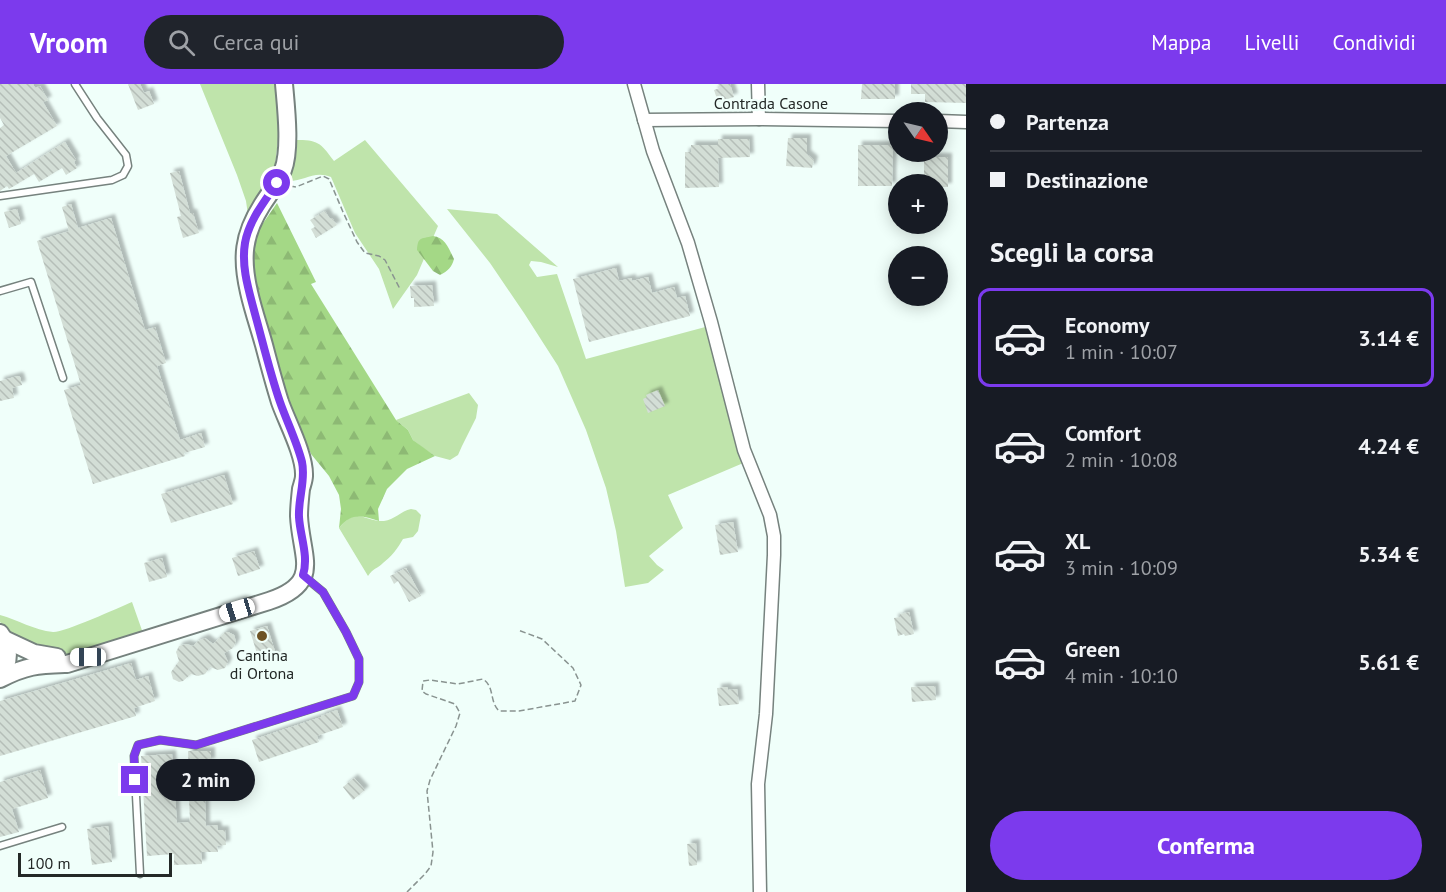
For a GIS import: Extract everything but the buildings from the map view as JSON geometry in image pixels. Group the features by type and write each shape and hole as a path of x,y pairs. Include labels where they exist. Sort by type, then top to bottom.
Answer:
{"main road":[{"path":"0,677 35,665 67,664 282,597 299,584 306,566 299,514 304,475 249,292 244,258 245,242 251,224 284,168 286,104 284,84"},
{"path":"2,636 27,650 47,656 88,657"},
{"path":"0,677 8,662 8,650 2,636"}],"street":[{"path":"634,84 664,183 688,243 744,450 770,516 774,536 766,714 758,784 760,892"},
{"path":"758,84 759,119"},
{"name":"Contrada Casone","path":"644,120 888,121"},
{"path":"948,121 966,122"}],"lane":[{"path":"0,196 112,180 123,175 128,166 126,155 75,84"},
{"path":"0,291 31,282 63,378"},
{"path":"140,874 134,756 138,745 160,740 196,745 353,696 359,682 359,659 323,592 303,575"},
{"path":"0,846 63,827"}],"path":[{"path":"277,183 296,187 323,176 329,179 364,253 380,256 385,260 400,290"},
{"path":"407,892 431,866 433,852 427,791 460,713 455,704 422,691 423,681 458,684 483,679 488,683 494,706 499,711 519,711 575,701 578,695 581,685 573,668 542,639 518,630"}],"green space":[{"path":"200,84 276,84 279,132 274,174 248,215 237,175"},
{"path":"295,140 318,143 334,161 365,140 438,226 417,275 393,309 379,269 355,233 331,177 314,175 289,181 295,155"},
{"path":"277,203 316,282 311,284 396,420 408,430 413,440 435,456 407,469 387,489 378,509 379,521 353,517 339,528 341,509 339,495 329,476 311,454 280,380 262,327 249,254 259,229"},
{"path":"447,209 497,214 558,267 531,261 529,265 537,277 557,274 586,359 709,326 748,461 668,495 683,528 649,556 664,570 648,583 625,587 606,488 586,430 558,366 490,263"},
{"path":"433,236 444,241 454,259 449,269 440,275 433,271 417,250 420,239"},
{"path":"469,393 478,405 476,418 458,455 450,460 435,456 423,448 396,420"},
{"path":"411,509 421,515 418,531 413,537 403,539 392,555 368,576 339,528 351,517 361,516 384,521"},
{"path":"132,602 144,636 71,655 45,653 14,637 0,622 0,615 53,632 68,629"}],"place":[{"name":"Cantina di Ortona","path":"262,636"}],"route":[{"path":"135,780 134,756 138,745 160,740 196,745 353,696 359,682 359,659 346,632 323,592 303,575 306,557 300,534 299,514 304,475 302,464 280,401 249,292 244,266 245,242 249,230 277,183"}]}
